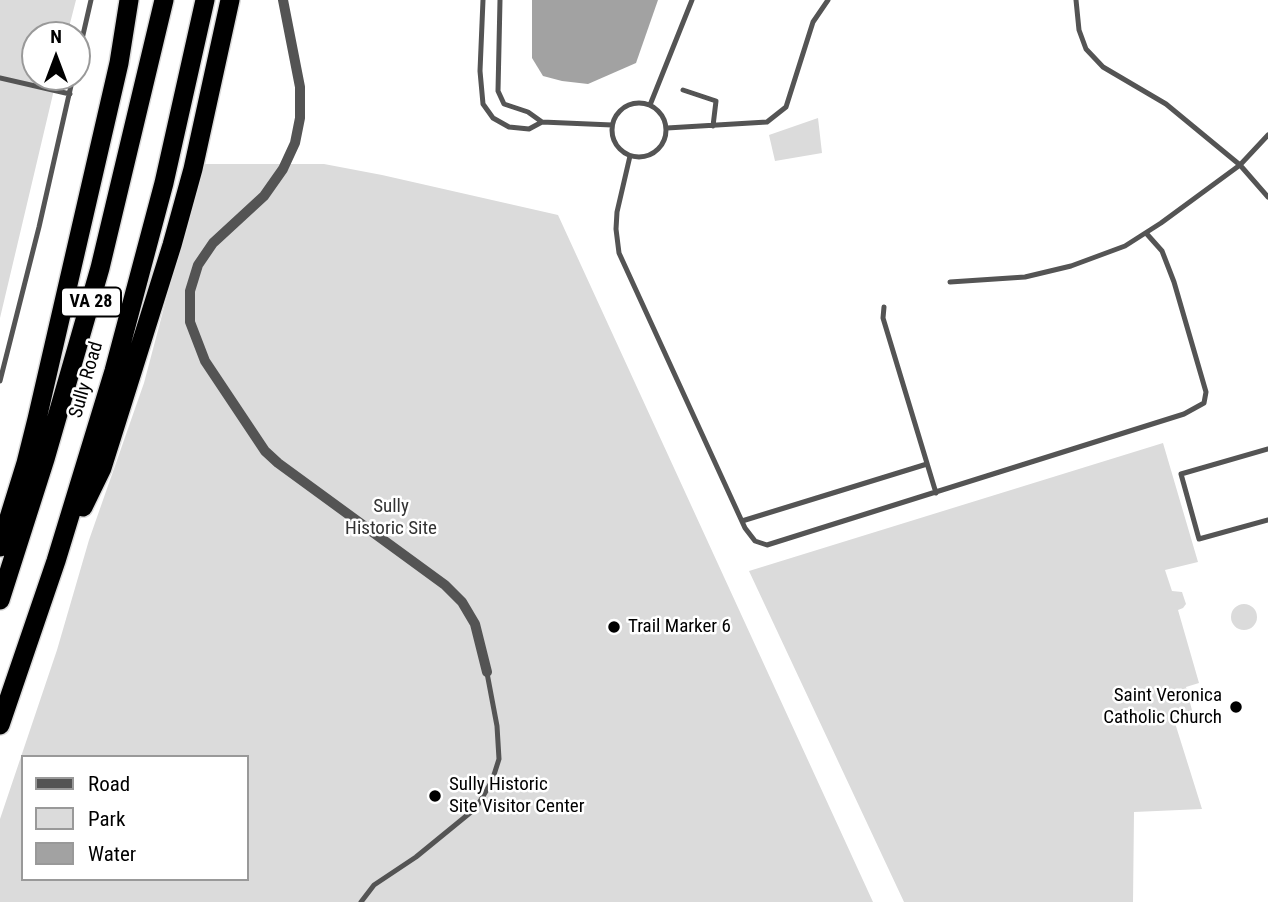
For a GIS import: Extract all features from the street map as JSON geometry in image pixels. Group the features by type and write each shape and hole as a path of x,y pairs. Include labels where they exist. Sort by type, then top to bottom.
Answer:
{"highway":[{"path":"0,548 26,463 130,0"},
{"path":"118,63 136,0"},
{"name":"Sully Road","path":"0,600 45,459 97,280 163,0"},
{"name":"Sully Road","path":"0,725 56,561 103,410 145,259 205,0"},
{"path":"56,561 102,468 160,285 195,159 230,0"}],"street":[{"path":"284,0 300,87 300,118 295,143 274,183 252,209 213,243 198,265 190,291 190,321 205,362 265,451 445,585 462,602 475,624 487,672"}],"lane":[{"path":"86,21 91,0"},
{"path":"483,0 480,71 483,104 493,118 509,127 528,129 542,122 612,125"},
{"path":"500,0 498,91 504,104 528,112 542,122"},
{"path":"650,105 692,0"},
{"path":"667,128 767,122 786,107 813,22 828,0"},
{"path":"1076,0 1079,30 1086,50 1103,67 1166,104 1240,165 1268,197"},
{"path":"0,78 69,94"},
{"path":"683,90 716,101 713,126"},
{"path":"0,381 70,91"},
{"path":"642,102 650,105 662,114 667,128 666,137 656,152 639,158 630,156 617,147 612,125 626,105 642,102"},
{"path":"950,282 1025,277 1071,266 1125,246 1240,165 1268,135"},
{"path":"630,156 617,212 619,253 743,521 755,541 767,545 1184,414 1204,404 1206,392 1174,282 1162,251 1146,233"},
{"path":"884,307 883,318 936,493"},
{"path":"1268,449 1181,474 1199,539 1268,520"},
{"path":"743,521 927,464"},
{"path":"361,902 374,885 416,857 476,808 492,781 499,760 497,726 487,672"}],"green space":[{"path":"0,0 76,0 71,21 21,21 21,91 54,91 0,318"},
{"path":"818,118 822,153 775,161 769,135"},
{"name":"Sully Historic Site","path":"202,164 324,164 558,215 873,902 0,902 0,819 21,757 21,881 248,881 248,755 22,755 57,650 89,540 144,383"},
{"path":"1163,443 1198,562 1165,570 1172,591 1182,592 1186,604 1178,610 1199,683 1186,687 1194,718 1175,723 1202,809 1134,812 1133,902 904,902 749,571"},
{"path":"1244,604 1253,608 1257,617 1253,626 1244,630 1235,626 1231,617 1235,608"}],"water":[{"path":"532,0 658,0 636,63 588,84 543,76 532,58"}],"place":[{"name":"Trail Marker 6","path":"614,627"},
{"name":"Saint Veronica Catholic Church","path":"1236,707"},
{"name":"Sully Historic Site Visitor Center","path":"435,796"}]}
